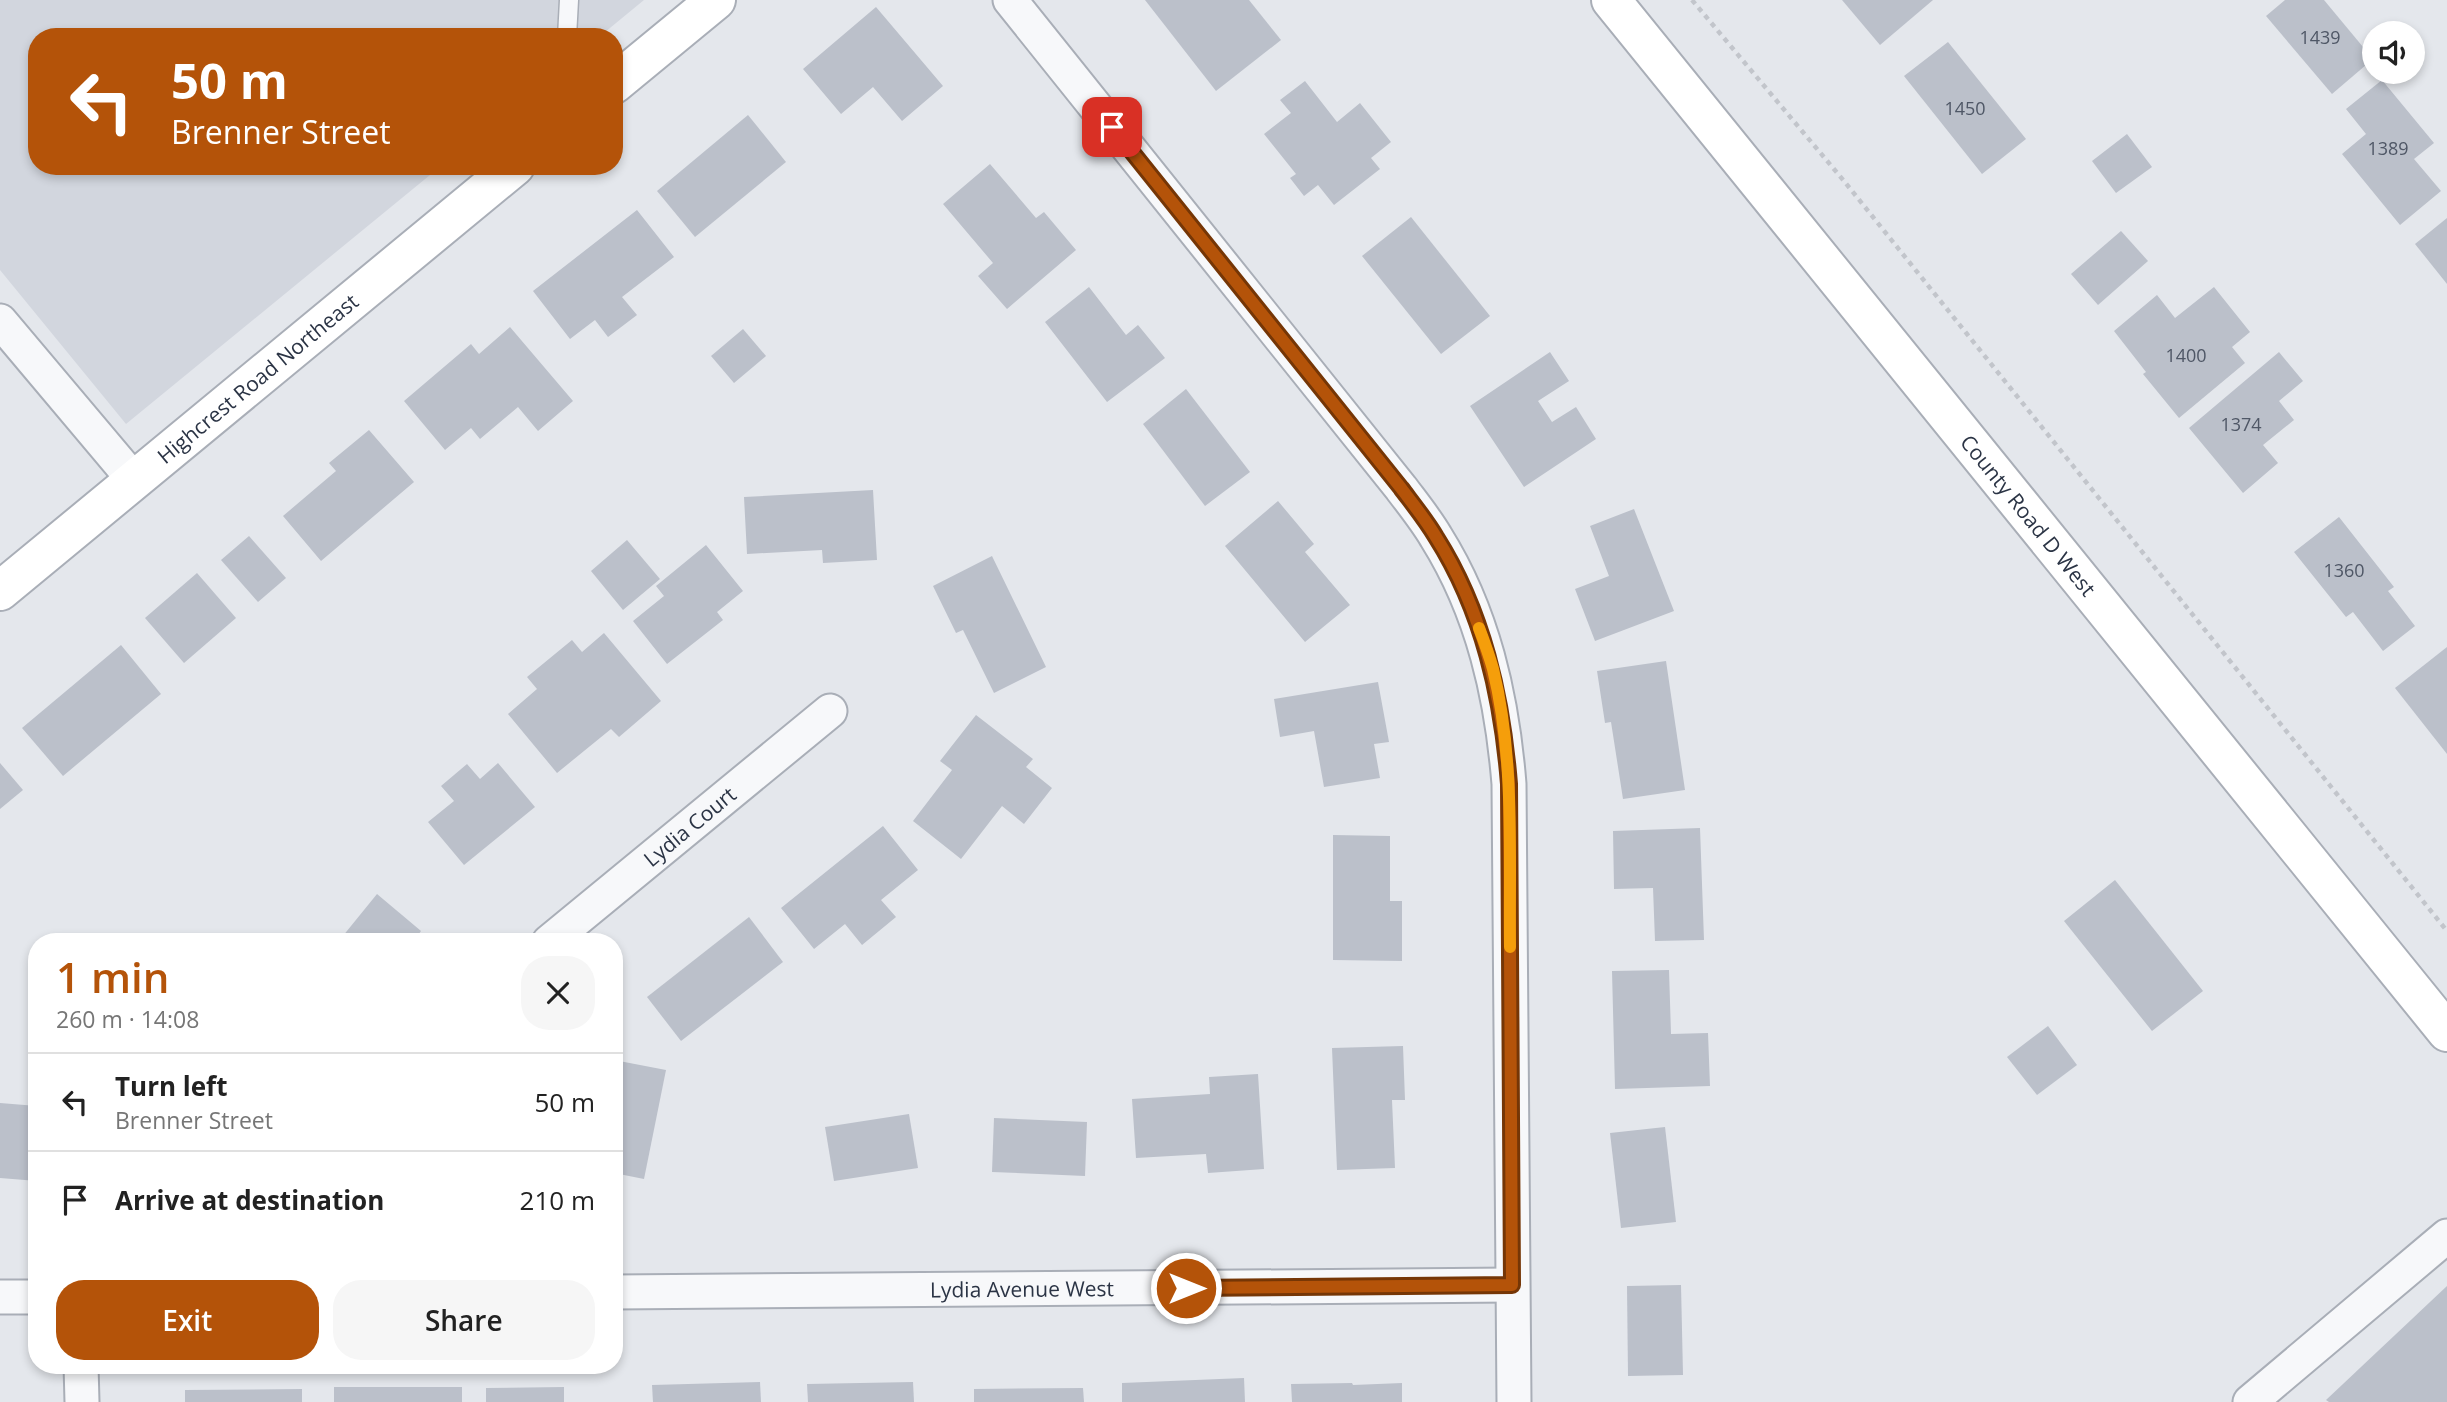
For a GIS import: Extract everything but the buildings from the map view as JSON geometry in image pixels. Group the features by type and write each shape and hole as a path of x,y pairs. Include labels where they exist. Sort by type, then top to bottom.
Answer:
{"main road":[{"path":"623,77 716,0"},
{"name":"County Road D West","path":"1611,0 2447,1032"},
{"name":"Highcrest Road Northeast","path":"0,591 504,175"}],"street":[{"path":"1010,0 1401,488 1437,537 1469,600 1493,667 1505,736 1509,784 1514,1402"},
{"path":"0,321 134,480"},
{"name":"Lydia Court","path":"560,933 830,711"},
{"path":"2250,1402 2447,1236"},
{"name":"Lydia Avenue West","path":"623,1292 1512,1285"},
{"path":"0,1297 28,1297"},
{"path":"81,1374 82,1402"}],"lane":[{"path":"567,28 569,0"}],"path":[{"path":"1692,0 1844,181 2447,931"}],"shaded area":[{"path":"0,0 644,0 610,28 28,28 28,175 430,175 126,424 0,270"}],"slow traffic":[{"path":"1479,628 1493,667 1505,736 1509,784 1510,947"}],"route":[{"path":"1112,127 1401,488 1437,537 1469,600 1493,667 1505,736 1509,784 1512,1285 1186,1288"}]}
